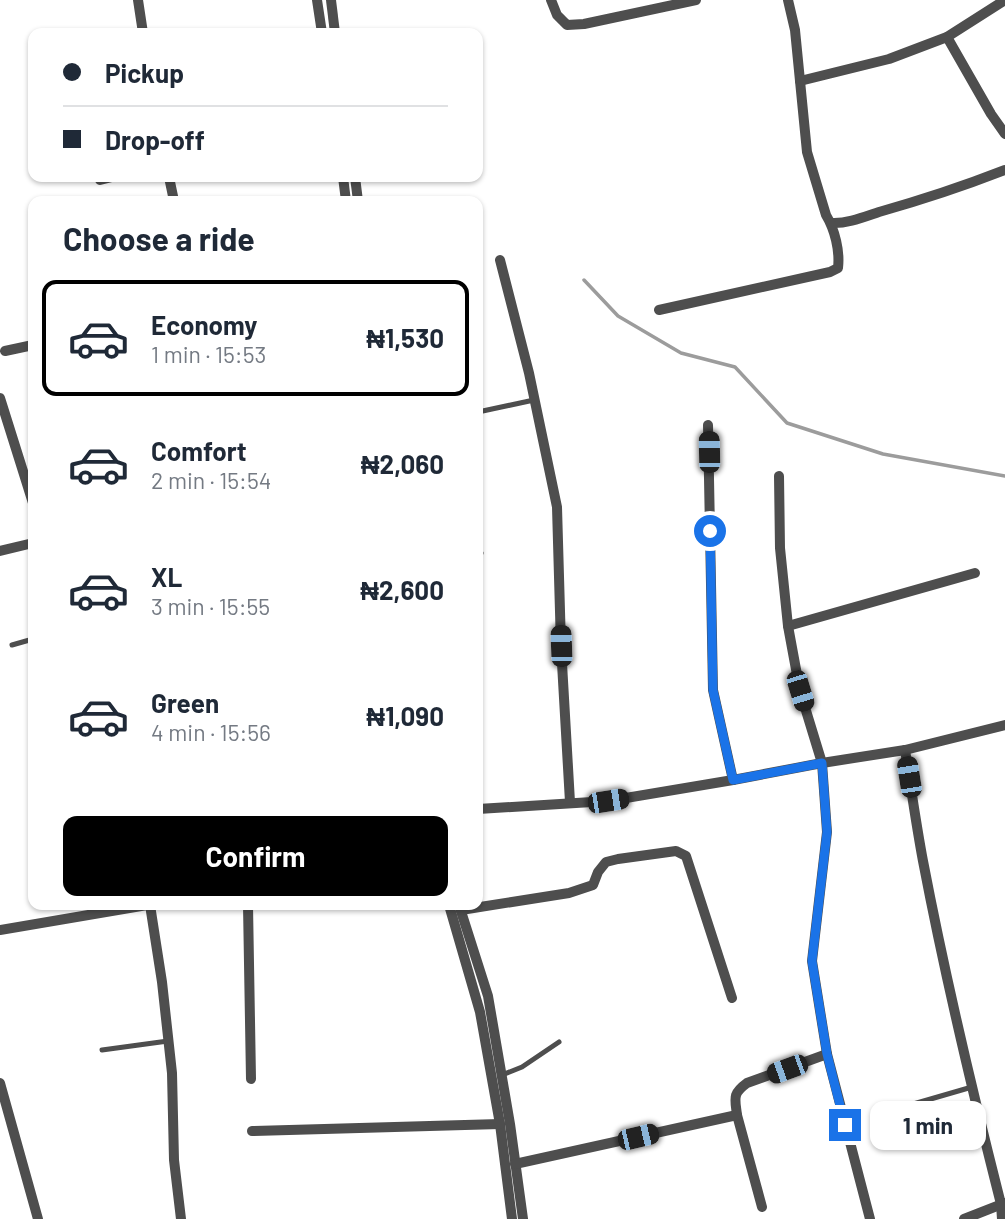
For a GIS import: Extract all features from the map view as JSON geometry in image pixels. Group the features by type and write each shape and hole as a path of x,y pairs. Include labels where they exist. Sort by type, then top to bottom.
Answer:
{"street":[{"path":"138,0 142,28"},
{"path":"317,0 321,28"},
{"path":"331,0 334,28"},
{"path":"551,0 557,15 567,25 584,24 696,0"},
{"path":"659,310 838,268 839,257 831,223 826,215 807,152 795,30 788,0"},
{"path":"800,81 889,59 947,37 1005,0"},
{"path":"947,37 1005,134"},
{"path":"831,223 839,224 887,210 1005,170"},
{"path":"500,260 526,360 557,507 569,802"},
{"path":"5,352 28,346"},
{"path":"0,400 28,487"},
{"path":"708,425 713,690 733,780"},
{"path":"779,476 780,548 788,626 800,691 822,763 827,832 812,961 827,1054 870,1219"},
{"path":"0,551 28,544"},
{"path":"788,626 975,573"},
{"path":"483,809 608,801 905,750 1005,725"},
{"path":"905,750 925,872 972,1087 1003,1204 1002,1219"},
{"path":"483,904 569,893 593,886 598,872 606,862 676,851 686,856 732,998"},
{"path":"0,930 119,910"},
{"path":"150,910 172,1073 174,1160 181,1219"},
{"path":"248,910 251,1079"},
{"path":"451,910 478,1001 500,1124 512,1219"},
{"path":"461,910 488,996 523,1219"},
{"path":"762,1207 737,1115 737,1090 747,1083 827,1054"},
{"path":"0,1083 38,1219"},
{"path":"515,1164 737,1115"},
{"path":"252,1131 500,1124"},
{"path":"964,1219 1003,1204"}],"lane":[{"path":"483,411 534,400"},
{"path":"12,645 28,640"},
{"path":"102,1050 168,1041"},
{"path":"502,1075 522,1068 559,1042"},
{"path":"903,1107 972,1087"}],"waterway":[{"path":"584,280 618,316 681,353 735,367 787,423 883,454 1005,476"}],"route":[{"path":"710,531 713,690 733,780 822,763 827,832 812,961 827,1054 845,1125"}]}
